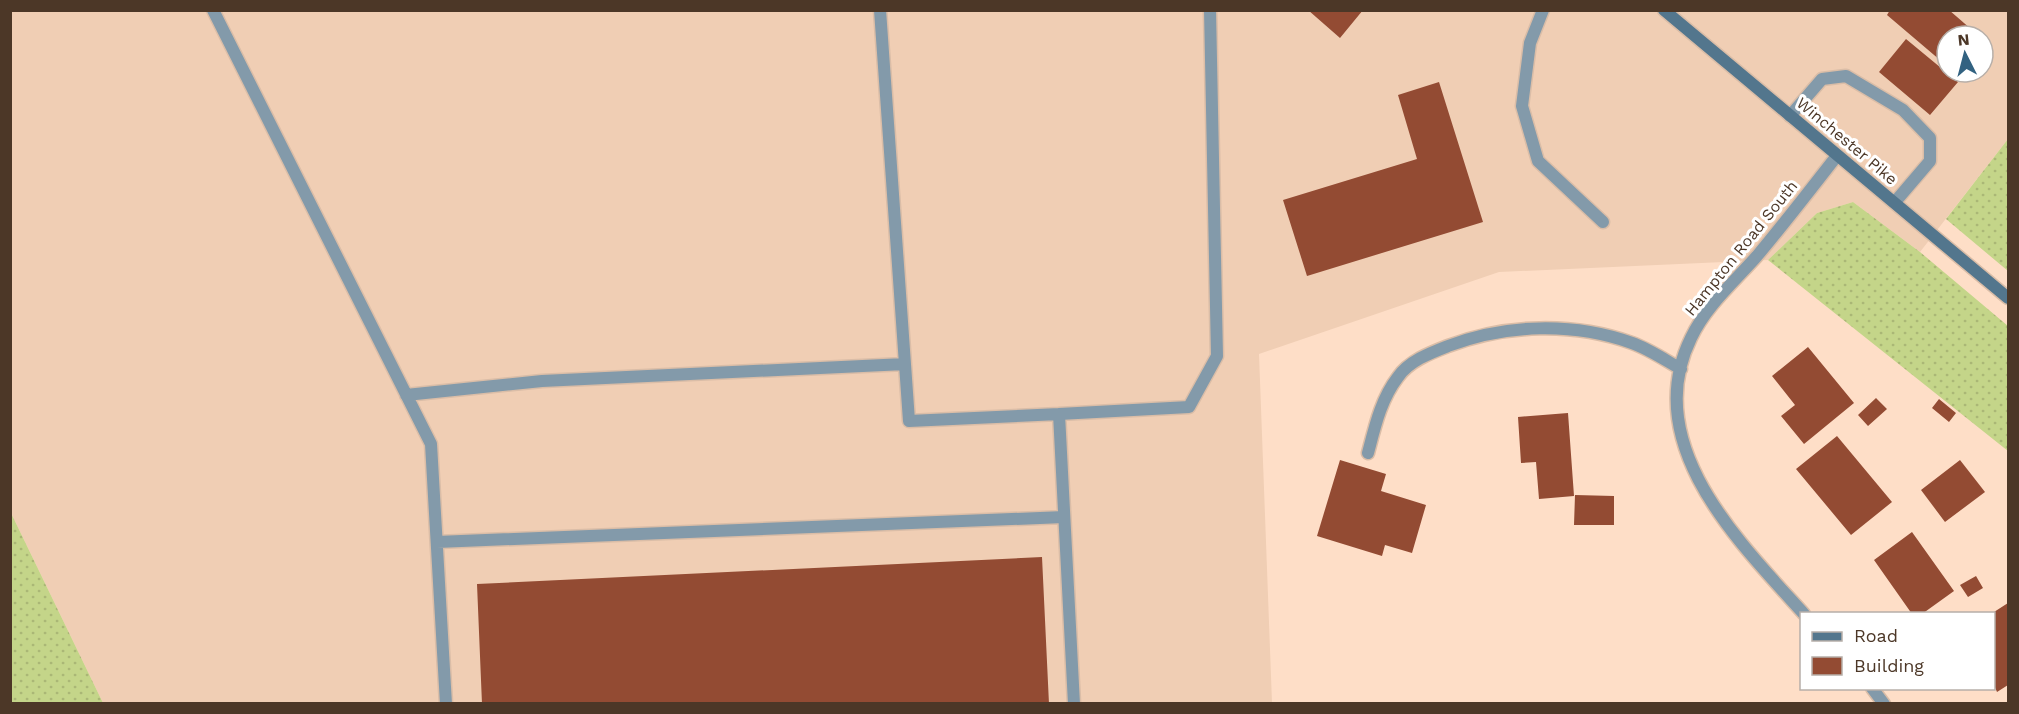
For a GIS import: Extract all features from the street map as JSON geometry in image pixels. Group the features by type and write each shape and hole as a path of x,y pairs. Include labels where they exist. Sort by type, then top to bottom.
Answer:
{"main road":[{"name":"Winchester Pike","path":"1664,10 1836,157 1894,202 2008,298"}],"street":[{"path":"213,10 431,444 446,704"},
{"path":"880,10 909,421 1189,407 1217,356 1210,10"},
{"path":"1543,10 1530,43 1522,106 1538,161 1603,222"},
{"path":"1790,116 1822,79 1846,76 1903,110 1930,138 1930,161 1894,202"},
{"name":"Hampton Road South","path":"1802,612 1735,538 1706,495 1688,460 1677,397 1681,369 1691,338 1710,308 1758,255 1836,157"},
{"path":"1368,453 1381,405 1398,375 1415,361 1435,351 1489,333 1523,328 1601,335 1633,344 1681,369"},
{"path":"406,395 542,381 905,364"},
{"path":"1059,414 1074,704"},
{"path":"437,542 1064,517"},
{"path":"1874,690 1884,704"}],"shaded area":[{"path":"11,11 2008,11 2008,139 1920,252 1853,202 1817,213 1768,260 1499,272 1259,354 1272,703 103,703 11,513"}],"green space":[{"path":"2008,139 2008,271 1946,219"},
{"path":"1853,202 1920,252 2008,326 2008,451 1768,260 1817,213"},
{"path":"11,513 103,703 11,703"}],"building":[{"path":"1308,10 1363,10 1340,38"},
{"path":"1890,10 1949,10 1965,24 1935,24 1935,56 1887,15"},
{"path":"1906,39 1935,63 1935,84 1956,84 1930,115 1879,72"},
{"path":"1439,82 1483,222 1307,276 1283,200 1417,159 1398,95"},
{"path":"1808,347 1854,403 1804,444 1781,416 1795,405 1772,376"},
{"path":"1876,398 1887,409 1868,426 1858,415"},
{"path":"1939,399 1956,413 1949,422 1932,408"},
{"path":"1568,413 1574,496 1539,499 1536,462 1521,463 1518,417"},
{"path":"1837,436 1892,502 1851,535 1796,469"},
{"path":"1340,460 1386,474 1381,491 1426,505 1412,553 1385,545 1382,556 1317,536"},
{"path":"1960,460 1985,492 1945,522 1921,490"},
{"path":"1575,495 1614,496 1614,525 1574,525"},
{"path":"1912,532 1954,591 1925,612 1911,612 1874,560"},
{"path":"1042,557 1049,704 482,704 477,584"},
{"path":"1976,576 1983,588 1968,597 1960,585"},
{"path":"2008,603 2008,685 1997,692 1995,687 1994,612"}]}
